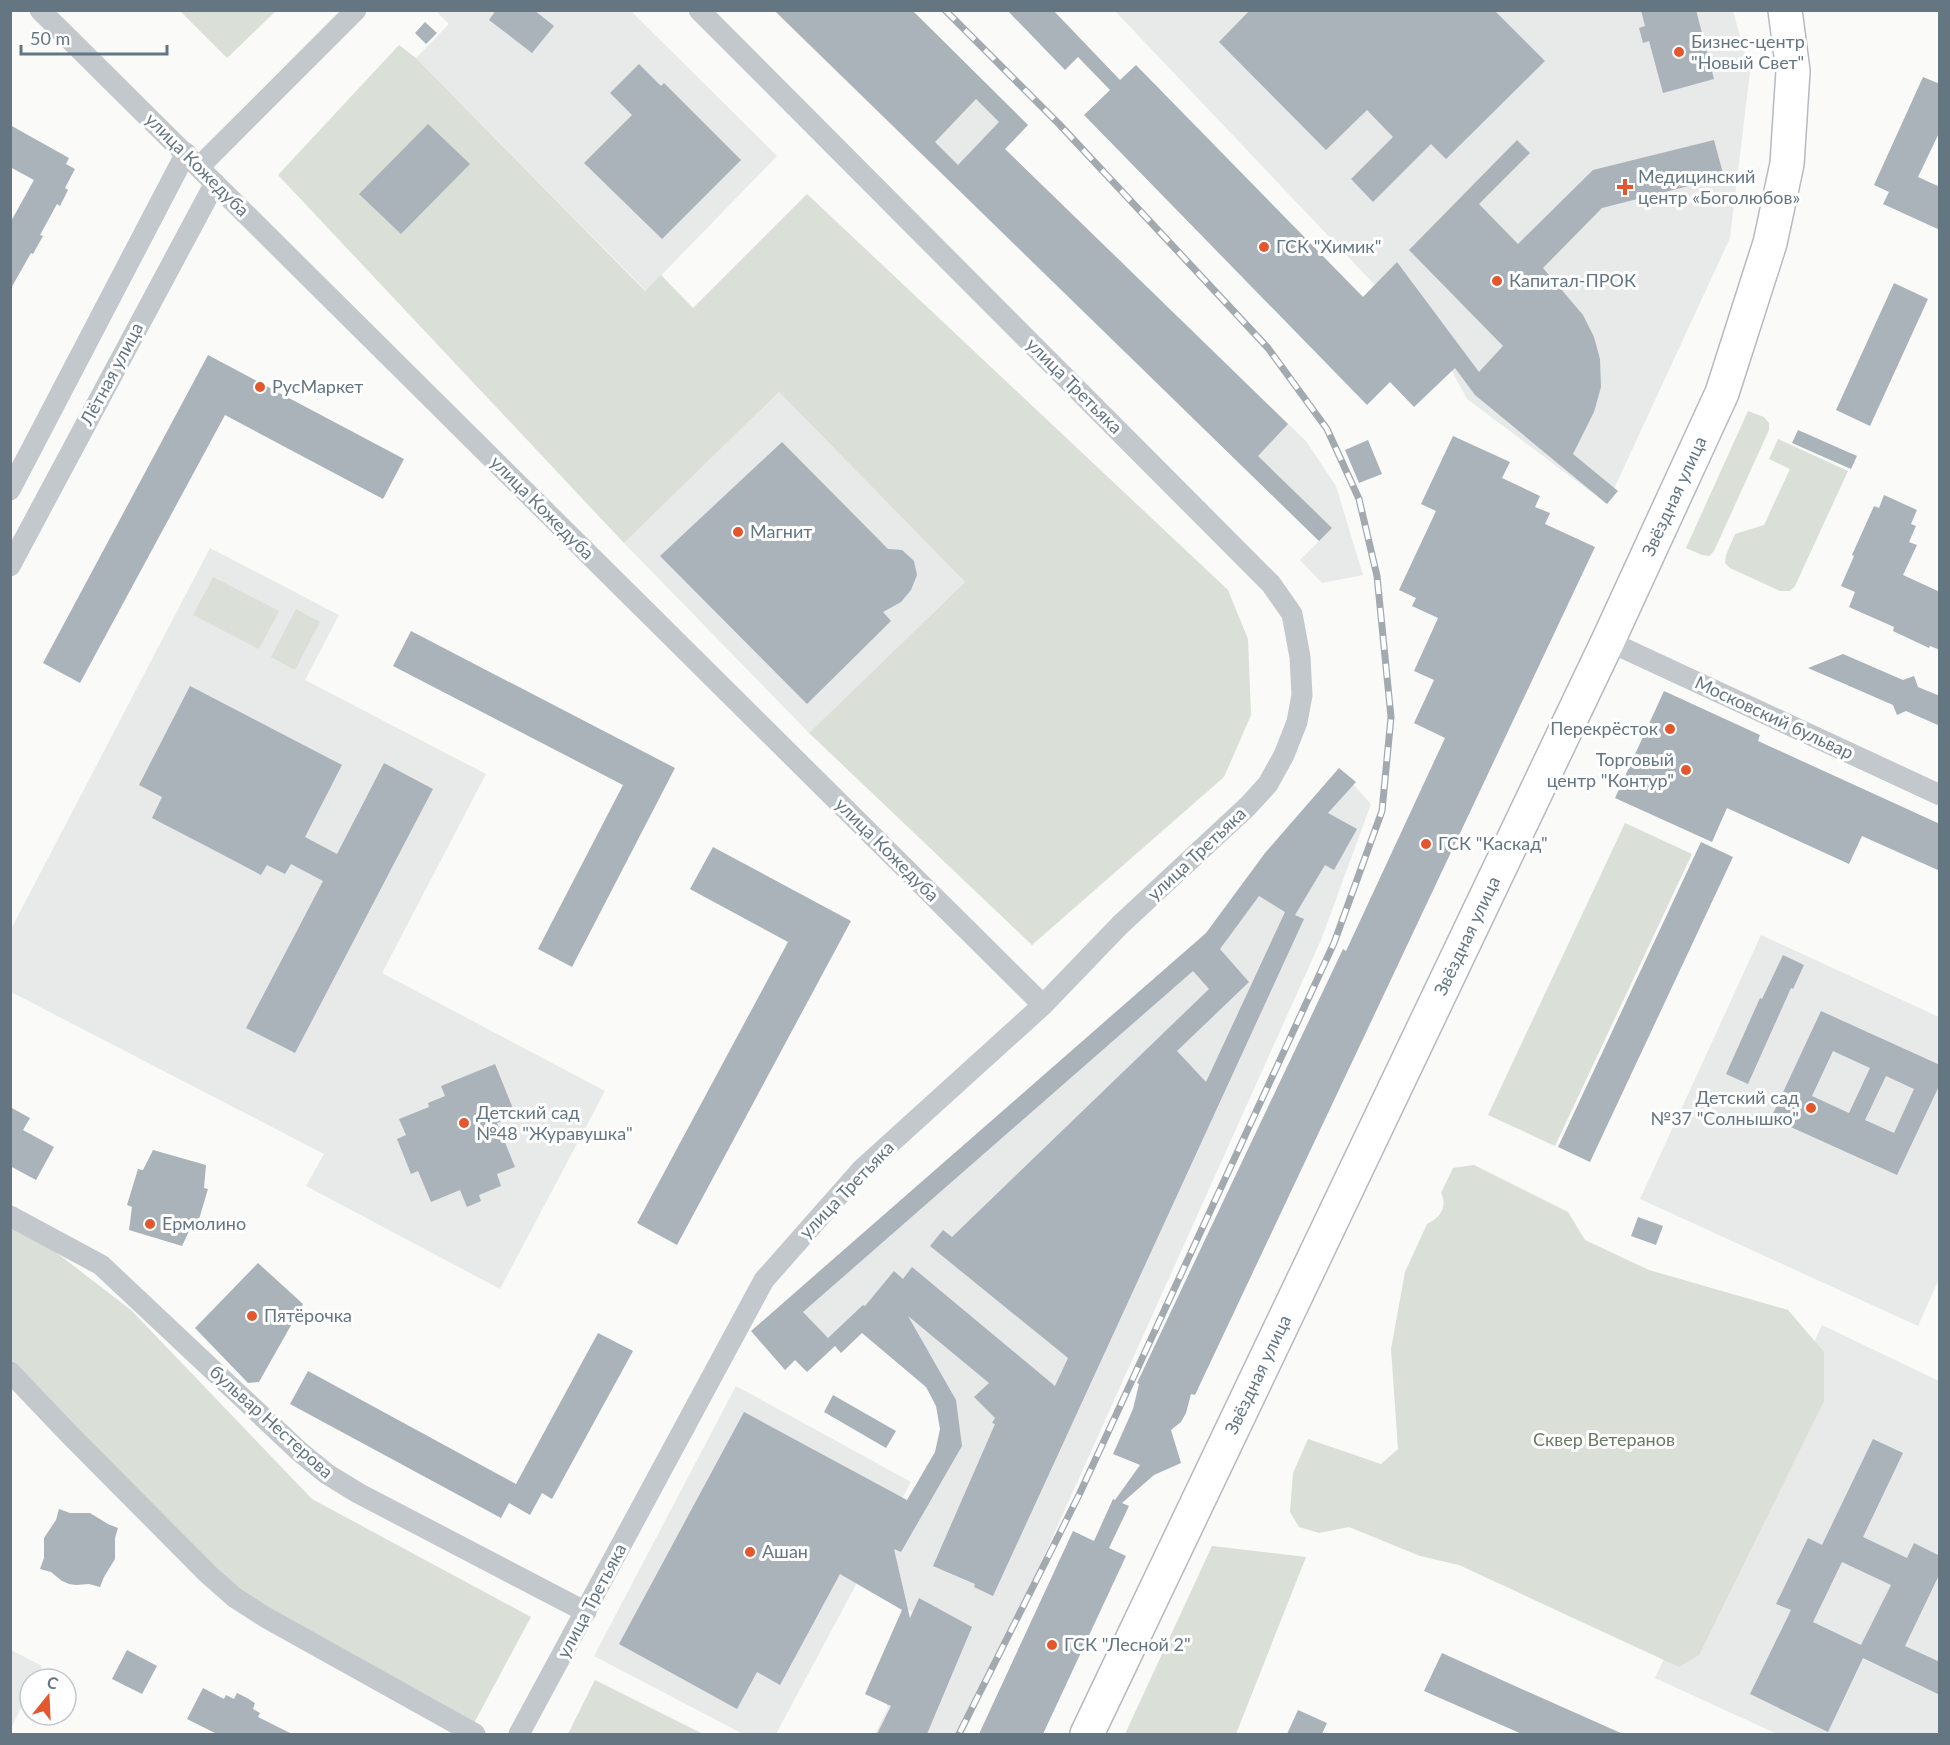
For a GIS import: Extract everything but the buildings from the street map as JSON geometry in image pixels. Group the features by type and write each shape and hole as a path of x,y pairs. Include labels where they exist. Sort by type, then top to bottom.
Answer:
{"main road":[{"name":"Звёздная улица","path":"1087,1734 1608,641 1722,393 1770,243 1787,164 1793,70 1785,10"}],"street":[{"name":"улица Кожедуба","path":"40,10 1043,1005"},
{"name":"Лётная улица","path":"10,490 193,160 356,10"},
{"name":"улица Третьяка","path":"519,1734 764,1280 862,1169 1043,1005 1120,925 1248,806 1268,784 1284,755 1298,722 1302,695 1300,657 1292,614 1271,584 699,10"},
{"name":"Лётная улица","path":"10,566 215,183"},
{"name":"Московский бульвар","path":"1608,641 1940,795"},
{"name":"бульвар Нестерова","path":"10,1216 101,1265 256,1411 327,1474 358,1493 586,1612"},
{"path":"10,1372 150,1517 234,1597 265,1617 475,1734"}],"shaded area":[{"path":"436,11 631,11 777,156 646,291 416,58 449,24"},
{"path":"774,11 912,11 1028,125 1005,149 1306,441 1336,486 1363,575 1322,583 1300,560 1319,541"},
{"path":"1115,11 1733,11 1750,72 1730,238 1607,504 1467,399 1446,360"},
{"path":"779,392 965,582 809,733 624,543"},
{"path":"210,548 339,615 305,680 486,774 382,973 605,1091 500,1289 306,1186 324,1154 11,992 10,931"},
{"path":"1342,772 1371,804 1321,940 964,1734 875,1734 888,1708 880,1686 912,1612 867,1584 943,1449 946,1419 933,1383 857,1319 808,1367 772,1324 1207,945"},
{"name":"Детский сад №37 \"Солнышко\"","path":"1761,935 1939,1017 1939,1279 1918,1326 1640,1199"},
{"path":"1822,1325 1939,1381 1939,1734 1777,1734 1655,1678"},
{"path":"736,1386 911,1482 776,1734 743,1734 594,1656"},
{"path":"11,1650 42,1666 18,1667 18,1714 11,1728"}],"green space":[{"path":"180,11 276,11 227,58"},
{"path":"399,45 416,58 645,291 661,275 693,308 807,194 1228,590 1248,639 1251,715 1224,777 1032,945 809,733 965,582 779,392 624,543 278,175"},
{"path":"1748,411 1764,417 1769,423 1769,430 1714,551 1709,556 1702,555 1686,548"},
{"path":"1778,439 1848,471 1795,586 1790,591 1780,591 1730,568 1725,563 1735,534 1764,525 1790,469 1769,459"},
{"path":"213,577 279,611 259,649 193,615"},
{"path":"296,609 320,622 295,670 271,657"},
{"path":"1625,823 1692,854 1555,1146 1488,1115"},
{"name":"Сквер Ветеранов","path":"1474,1165 1568,1212 1585,1240 1649,1270 1788,1310 1824,1352 1824,1401 1699,1655 1679,1667 1459,1565 1420,1556 1349,1527 1319,1533 1299,1527 1290,1512 1293,1473 1308,1439 1381,1464 1398,1449 1391,1349 1405,1272 1427,1224 1442,1212 1444,1203 1441,1193 1453,1168"},
{"path":"10,1226 49,1247 131,1310 312,1499 531,1617 473,1725 273,1614 223,1578 11,1360"},
{"path":"1212,1546 1306,1557 1236,1734 1125,1734"},
{"path":"595,1680 703,1734 568,1734"}],"railway":[{"path":"945,10 1059,124 1268,348 1327,429 1359,499 1377,576 1391,717 1382,811 1334,943 1079,1495 959,1734"}],"place":[{"name":"Бизнес-центр \"Новый Свет\"","path":"1679,52"},
{"name":"Медицинский центр «Боголюбов»","path":"1625,187"},
{"name":"ГСК \"Химик\"","path":"1264,247"},
{"name":"Капитал-ПРОК","path":"1497,281"},
{"name":"РусМаркет","path":"260,387"},
{"name":"Магнит","path":"738,532"},
{"name":"Перекрёсток","path":"1670,729"},
{"name":"Торговый центр \"Контур\"","path":"1686,770"},
{"name":"ГСК \"Каскад\"","path":"1426,844"},
{"name":"Детский сад №37 \"Солнышко\"","path":"1811,1108"},
{"name":"Детский сад №48 \"Журавушка\"","path":"464,1123"},
{"name":"Ермолино","path":"150,1224"},
{"name":"Пятёрочка","path":"252,1316"},
{"name":"Ашан","path":"750,1552"},
{"name":"ГСК \"Лесной 2\"","path":"1052,1645"}]}
